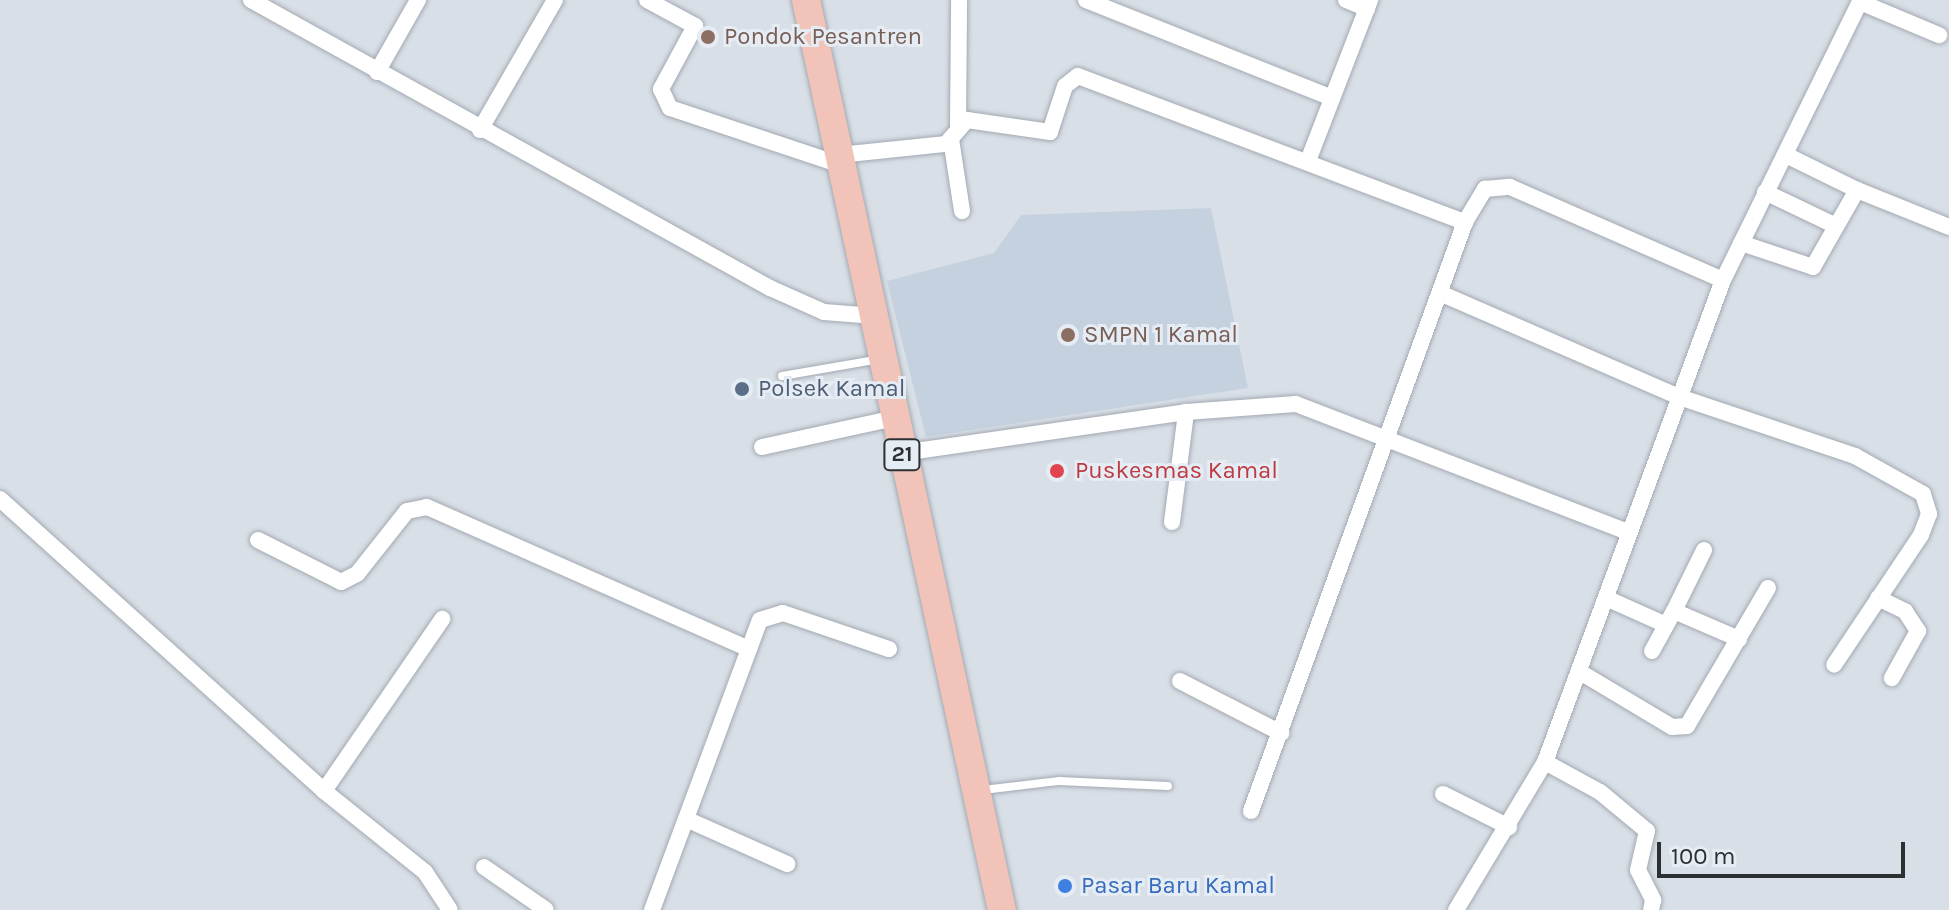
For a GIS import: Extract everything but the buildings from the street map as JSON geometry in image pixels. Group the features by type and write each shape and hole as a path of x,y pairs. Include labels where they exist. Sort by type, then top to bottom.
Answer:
{"highway":[{"name":"21","path":"806,0 1002,910"}],"street":[{"path":"251,0 273,5 377,72 770,288 824,312 875,316"},
{"path":"377,72 418,0"},
{"path":"480,130 555,0"},
{"path":"647,0 695,26 661,89 670,108 840,160 954,132 967,120 1050,132 1065,86 1078,76 1465,222"},
{"path":"959,0 954,132 962,211"},
{"path":"1086,0 1332,98"},
{"path":"1308,161 1369,4 1346,0"},
{"path":"1456,910 1509,827 1545,762 1723,280 1861,1 1939,35"},
{"path":"1786,155 1857,190 1949,227"},
{"path":"1251,811 1390,436 1465,222 1485,189 1510,187 1723,280"},
{"path":"1741,243 1813,267 1834,225 1857,190"},
{"path":"1765,192 1834,225"},
{"path":"1440,293 1679,397 1807,436 1923,494 1929,514 1921,535 1834,665"},
{"path":"902,453 1186,412 1296,404 1390,436 1628,532"},
{"path":"1172,522 1186,412"},
{"path":"762,447 895,418"},
{"path":"0,499 324,791 425,872 450,910"},
{"path":"258,540 341,582 357,574 407,511 427,507 749,649"},
{"path":"1652,651 1704,550"},
{"path":"1580,672 1679,728 1739,639 1768,588"},
{"path":"1606,598 1739,639"},
{"path":"1878,598 1905,611 1918,631 1892,678"},
{"path":"652,910 760,620 774,612 889,649"},
{"path":"324,791 442,619"},
{"path":"1180,681 1281,733"},
{"path":"1545,762 1600,792 1647,831 1638,870 1653,900 1651,910"},
{"path":"1443,794 1509,827"},
{"path":"686,819 787,864"},
{"path":"484,867 546,910"}],"lane":[{"path":"782,376 883,358"},
{"path":"978,790 1059,781 1168,786"}],"shaded area":[{"name":"SMPN 1 Kamal","path":"1211,208 1248,388 926,437 887,281 994,253 1021,215"}],"place":[{"name":"Pondok Pesantren","path":"708,37"},
{"name":"SMPN 1 Kamal","path":"1068,335"},
{"name":"Polsek Kamal","path":"742,389"},
{"name":"Puskesmas Kamal","path":"1057,471"},
{"name":"Pasar Baru Kamal","path":"1065,886"}]}
